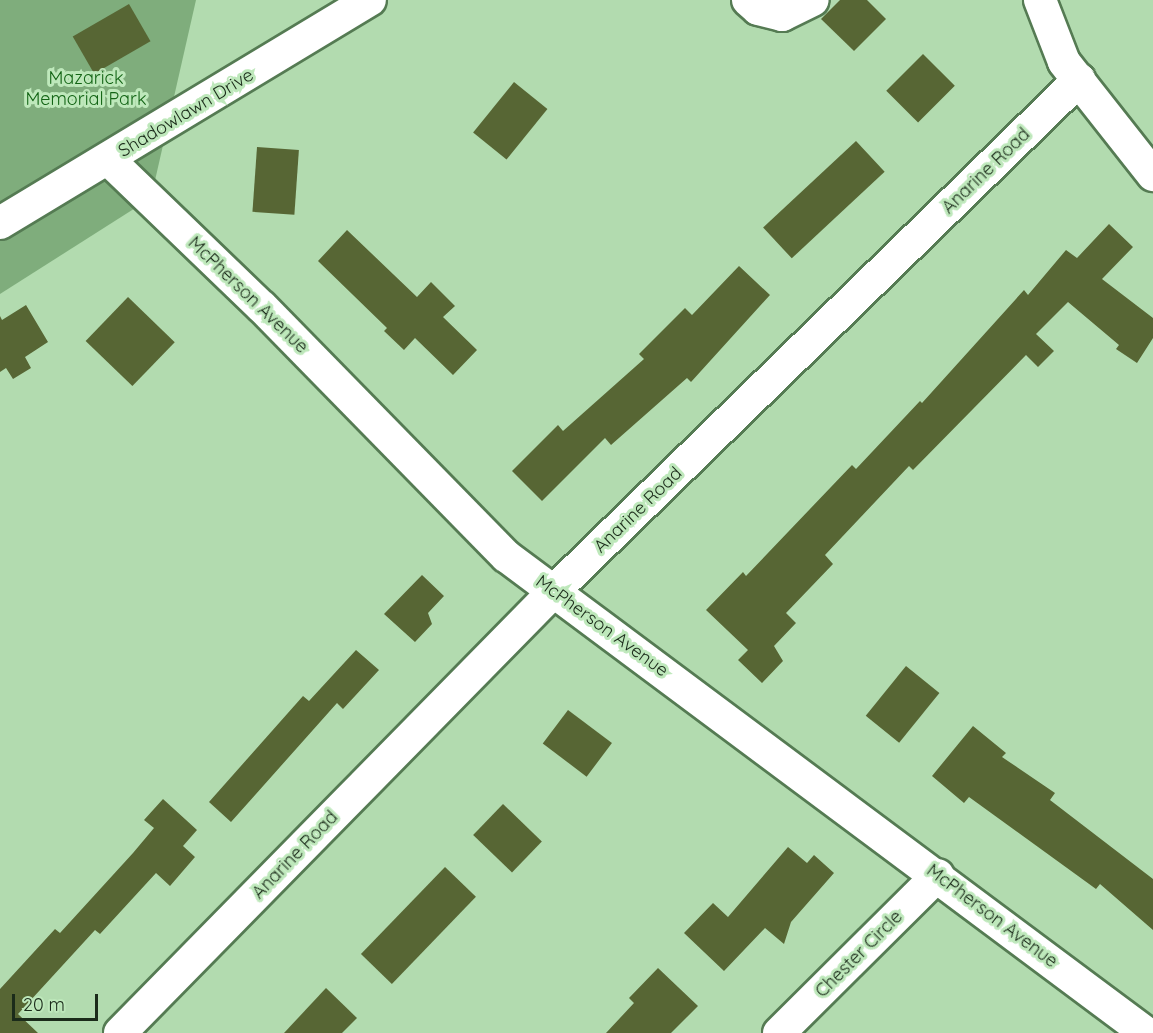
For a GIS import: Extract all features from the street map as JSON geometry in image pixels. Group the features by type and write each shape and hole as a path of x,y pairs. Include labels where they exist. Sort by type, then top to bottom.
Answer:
{"street":[{"name":"Shadowlawn Drive","path":"0,223 109,160 370,0"},
{"path":"748,0 758,9 782,15 813,0"},
{"path":"1040,0 1064,62 1153,175"},
{"name":"Anarine Road","path":"120,1033 554,591 1079,80"},
{"name":"McPherson Avenue","path":"109,160 262,306 506,556 938,875 1146,1033"},
{"name":"Chester Circle","path":"779,1033 938,875"}],"green space":[{"name":"Mazarick Memorial Park","path":"0,0 196,0 151,198 0,294"}],"building":[{"path":"840,0 867,0 886,19 854,51 821,19"},
{"path":"129,4 150,41 94,74 73,37"},
{"path":"923,54 955,86 918,123 886,91"},
{"path":"514,82 547,109 507,160 473,133"},
{"path":"856,141 885,172 792,258 763,228"},
{"path":"257,147 299,150 294,215 252,212"},
{"path":"1109,224 1133,247 1102,279 1153,318 1153,338 1137,363 1116,349 1119,345 1068,302 1036,334 1054,351 1038,367 1026,355 913,470 909,466 825,555 833,564 786,613 796,623 774,646 783,661 762,683 738,660 748,650 706,610 743,572 746,576 852,465 856,469 920,401 922,403 1024,290 1028,295 1066,250 1077,258"},
{"path":"347,230 417,297 431,282 455,306 443,317 477,350 453,375 415,338 404,350 384,331 387,328 318,261"},
{"path":"739,266 770,295 691,382 687,378 611,445 605,438 542,501 512,471 558,425 563,431 644,359 639,354 685,308 692,315"},
{"path":"128,297 175,342 132,386 86,341"},
{"path":"26,305 48,342 25,357 31,368 13,379 6,368 0,372 0,316 2,320"},
{"path":"422,575 444,596 428,613 432,624 415,642 384,614"},
{"path":"356,650 379,670 343,709 337,703 231,822 209,802 303,696 309,701"},
{"path":"906,666 939,693 899,743 866,716"},
{"path":"568,710 612,743 587,777 543,744"},
{"path":"973,726 1006,753 1002,757 1055,793 1050,800 1153,879 1153,930 1100,884 1096,889 969,797 964,803 932,776"},
{"path":"163,799 197,830 183,846 195,857 170,886 156,873 100,934 95,930 18,1014 38,1033 0,1033 0,989 55,929 60,933 133,853 154,828 144,820"},
{"path":"503,804 542,842 512,872 473,835"},
{"path":"788,847 807,863 814,855 834,873 791,922 784,944 765,928 724,971 684,933 713,903 728,917"},
{"path":"445,867 476,897 392,984 361,954"},
{"path":"658,968 698,1006 671,1033 606,1033 634,1003 629,998"},
{"path":"326,988 357,1018 342,1033 284,1033"}]}
